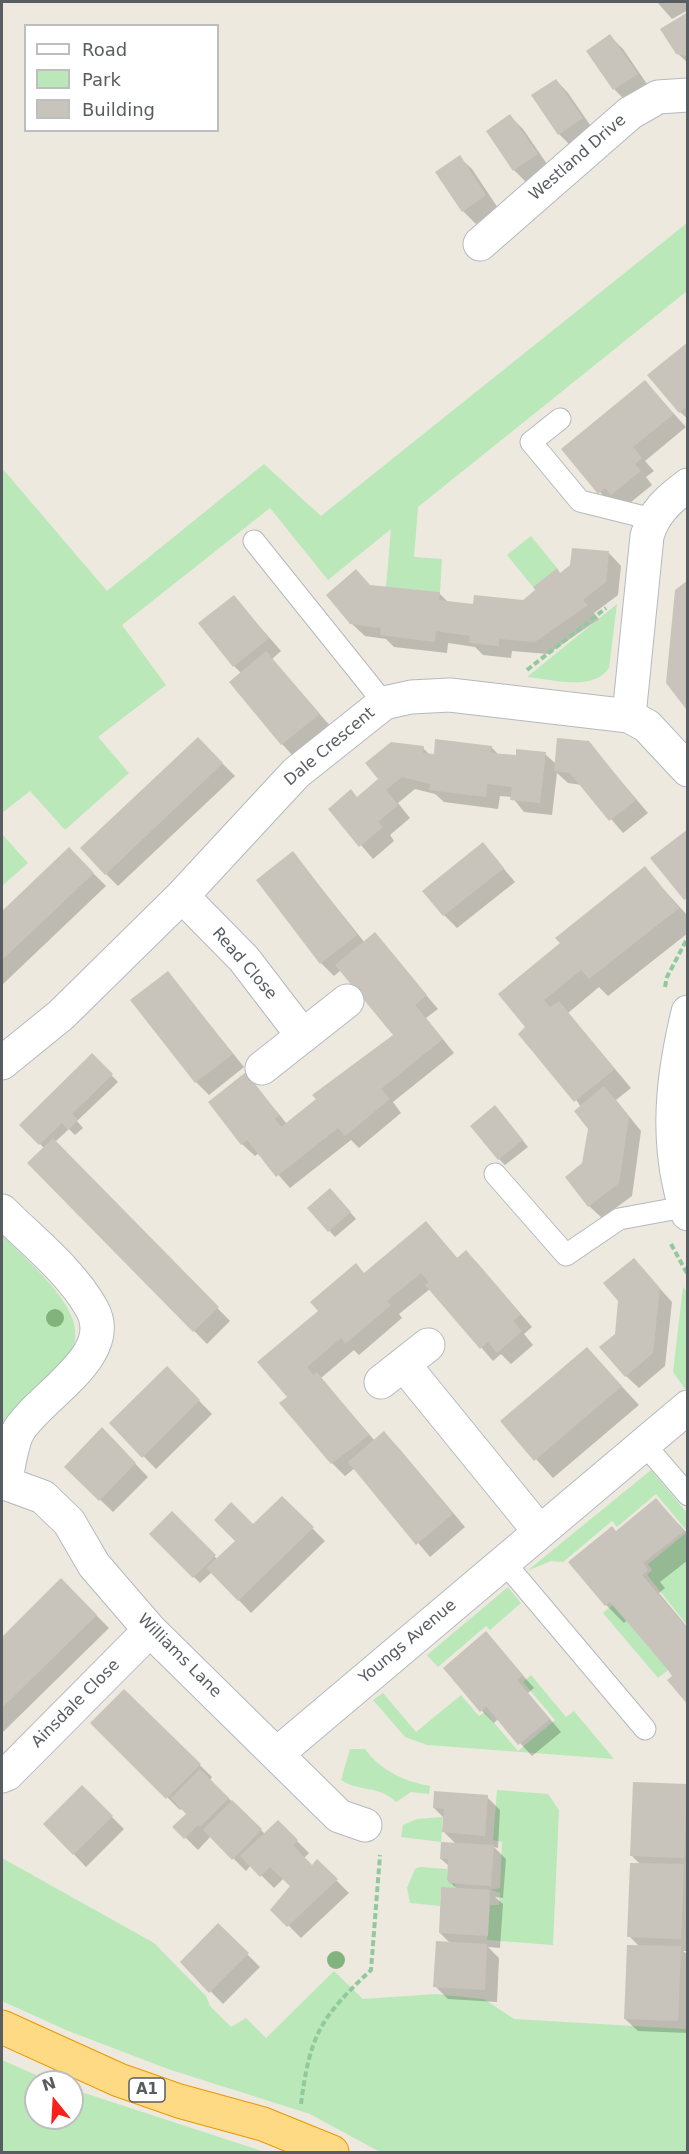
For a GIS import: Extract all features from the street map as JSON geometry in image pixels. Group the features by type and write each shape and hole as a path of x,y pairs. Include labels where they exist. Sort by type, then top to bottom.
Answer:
{"highway":[{"name":"A1","path":"2,2027 118,2080 179,2101 263,2124 332,2152"}],"street":[{"name":"Westland Drive","path":"480,244 630,113 658,97 687,94"},
{"path":"687,484 662,506 652,519 647,536 629,716 647,726 687,770"},
{"name":"Dale Crescent","path":"2,1064 61,1015 182,896 296,773 384,703 411,697 450,695 629,716"},
{"name":"Read Close","path":"182,896 244,959 303,1036"},
{"path":"262,1068 347,1001"},
{"path":"686,1210 674,1157 672,1121 676,1064 687,1012"},
{"path":"2,1211 70,1279 93,1310 98,1331 93,1348 68,1379 18,1431 3,1482"},
{"path":"404,1364 540,1532"},
{"name":"Youngs Avenue","path":"278,1753 687,1407"},
{"name":"Williams Lane","path":"3,1482 42,1497 69,1522 94,1565 150,1630 278,1753 339,1816 365,1825"},
{"name":"Ainsdale Close","path":"2,1776 7,1774 150,1630"}],"lane":[{"path":"560,419 531,441 580,501 652,519"},
{"path":"254,542 384,703"},
{"path":"495,1174 566,1255 619,1219 686,1210"},
{"path":"644,1444 687,1495"},
{"path":"504,1562 645,1729"}],"path":[{"path":"491,698 643,579"},
{"path":"300,2111 308,2060 318,2029 337,2002 371,1970 380,1856 365,1825"}],"green space":[{"path":"687,223 687,291 418,507 414,557 442,559 440,592 386,587 391,529 328,580 270,508 122,625 166,685 98,737 129,773 65,830 30,791 2,813 2,468 107,591 264,464 321,516"},
{"path":"531,536 557,568 533,587 507,555"},
{"path":"617,604 609,668 602,675 583,682 527,677"},
{"path":"2,834 28,863 2,886"},
{"path":"2,1235 61,1298 70,1312 75,1327 75,1341 66,1357 15,1408 2,1428"},
{"path":"683,1287 688,1293 688,1386 685,1389 673,1372"},
{"path":"651,1470 687,1513 687,1531 656,1494 617,1527 612,1521 563,1562 551,1561 527,1571"},
{"path":"687,1532 687,1625 647,1575 652,1570 648,1564"},
{"path":"508,1587 521,1603 490,1630 486,1626 438,1667 427,1655"},
{"path":"613,1605 668,1670 658,1678 603,1613"},
{"path":"531,1675 566,1717 574,1711 614,1759 427,1745 405,1737 373,1700 383,1693 416,1732 461,1695 479,1716 485,1712 518,1751 555,1720 523,1682"},
{"path":"350,1749 365,1749 371,1757 394,1774 430,1786 429,1794 411,1792 396,1802 383,1793 348,1784 341,1780"},
{"path":"497,1790 548,1794 559,1810 553,1945 487,1940 490,1905 499,1905 500,1893 491,1890 500,1888 502,1842 493,1840"},
{"path":"443,1817 441,1842 401,1837 403,1825 417,1819"},
{"path":"2,1858 154,1943 206,1996 210,2006 231,2027 246,2018 266,2038 334,1971 363,1999 436,1994 484,1999 514,2019 687,2029 687,2152 380,2152 310,2114 168,2069 66,2030 2,2001"},
{"path":"420,1867 447,1869 447,1879 455,1883 455,1888 441,1888 440,1906 410,1903 407,1888 415,1869"},
{"path":"2,2060 25,2070 24,2130 84,2130 84,2093 265,2152 2,2152"}],"building":[{"path":"688,12 688,56 676,54 660,29"},
{"path":"610,34 638,74 613,90 586,51"},
{"path":"556,79 583,118 558,135 531,95"},
{"path":"510,114 538,154 513,171 486,131"},
{"path":"460,155 486,195 462,212 435,172"},
{"path":"688,342 688,405 679,413 647,375"},
{"path":"645,380 674,414 633,447 642,458 635,464 641,471 611,495 605,488 598,494 561,449"},
{"path":"572,548 609,551 606,582 583,600 588,605 535,642 499,639 499,646 469,643 470,636 436,631 435,642 380,635 381,628 350,624 326,595 356,569 370,585 440,592 439,600 473,604 474,595 523,600 535,590 533,587 557,568 560,573 570,565"},
{"path":"688,580 688,708 686,709 666,683 675,590"},
{"path":"234,595 269,638 233,667 198,623"},
{"path":"266,651 320,714 281,745 229,682"},
{"path":"198,737 223,763 105,875 80,848"},
{"path":"557,738 589,741 636,800 609,821 570,773 554,771"},
{"path":"435,739 492,746 491,753 516,755 516,749 546,752 540,803 510,800 512,787 487,784 486,797 429,790 430,784 402,777 386,790 398,805 378,822 383,827 359,847 328,809 351,789 357,797 378,779 365,763 391,742 424,746 423,753 434,754"},
{"path":"688,829 688,897 684,900 650,858"},
{"path":"483,842 504,868 443,916 422,891"},
{"path":"69,847 94,873 2,960 2,911"},
{"path":"293,851 357,935 320,964 256,880"},
{"path":"645,866 679,908 589,979 581,970 544,1000 550,1007 559,1001 615,1069 574,1102 518,1034 525,1027 498,994 560,943 555,938"},
{"path":"375,932 427,995 415,1005 443,1039 381,1089 390,1099 345,1136 338,1128 276,1177 247,1140 241,1145 208,1102 246,1072 279,1115 275,1119 281,1127 316,1099 312,1095 393,1035 335,965"},
{"path":"168,971 233,1054 195,1083 130,1000"},
{"path":"92,1053 113,1074 72,1114 78,1120 68,1130 62,1123 39,1145 19,1125"},
{"path":"604,1086 629,1117 619,1183 588,1207 565,1177 582,1163 588,1129 574,1111"},
{"path":"495,1105 523,1140 498,1160 470,1126"},
{"path":"53,1138 219,1307 193,1332 27,1163"},
{"path":"330,1188 351,1212 328,1232 307,1208"},
{"path":"426,1221 457,1258 466,1250 521,1314 513,1321 522,1331 497,1353 488,1342 480,1349 425,1285 429,1282 421,1273 387,1301 391,1305 345,1344 341,1338 307,1367 313,1375 317,1372 369,1435 331,1464 279,1403 287,1397 257,1362 318,1311 310,1302 356,1263 364,1273"},
{"path":"634,1258 660,1288 653,1353 625,1377 599,1347 615,1334 618,1301 603,1283"},
{"path":"587,1347 622,1386 534,1461 500,1421"},
{"path":"167,1366 200,1400 142,1458 109,1423"},
{"path":"102,1427 136,1463 99,1501 64,1467"},
{"path":"384,1431 453,1514 416,1545 348,1462"},
{"path":"282,1496 314,1527 238,1601 206,1568 235,1541 214,1520 231,1502 253,1524"},
{"path":"656,1498 684,1531 643,1563 648,1570 642,1575 688,1629 688,1705 667,1680 672,1676 668,1670 610,1602 605,1606 568,1562 612,1526 616,1531"},
{"path":"172,1511 216,1555 193,1578 149,1534"},
{"path":"61,1578 97,1615 2,1708 2,1637"},
{"path":"486,1631 523,1675 517,1680 550,1719 518,1745 486,1706 480,1712 443,1668"},
{"path":"124,1689 201,1764 166,1799 90,1723"},
{"path":"200,1769 229,1798 200,1827 198,1825 184,1839 172,1827 186,1814 171,1798"},
{"path":"633,1782 687,1784 684,1858 630,1856"},
{"path":"82,1785 113,1816 73,1855 43,1824"},
{"path":"434,1791 488,1795 485,1836 442,1832 444,1809 433,1808"},
{"path":"232,1800 262,1829 232,1860 203,1830"},
{"path":"278,1820 298,1840 293,1845 312,1865 317,1859 338,1879 287,1927 270,1910 290,1886 270,1867 260,1877 240,1856"},
{"path":"441,1842 494,1845 491,1886 449,1883 447,1879 448,1859 440,1859"},
{"path":"630,1863 684,1864 681,1939 627,1937"},
{"path":"441,1887 490,1890 488,1936 439,1933"},
{"path":"218,1923 249,1953 209,1993 180,1962"},
{"path":"436,1941 487,1944 485,1990 433,1987"},
{"path":"627,1945 681,1946 678,2021 624,2019"}]}
